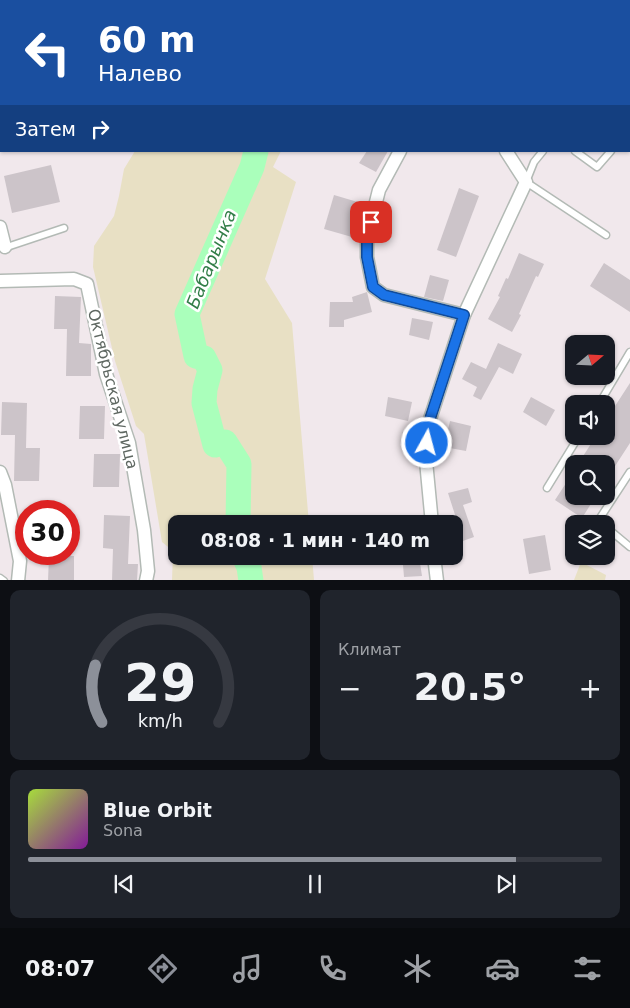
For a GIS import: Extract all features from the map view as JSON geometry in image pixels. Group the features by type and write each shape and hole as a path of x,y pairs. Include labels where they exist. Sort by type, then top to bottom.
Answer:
{"street":[{"path":"399,152 379,190 367,238 367,257 373,287 384,295 464,315"},
{"path":"431,515 426,462 428,425 464,315 526,182 507,152"},
{"path":"0,227 3,248"},
{"name":"Октябрьская улица","path":"0,281 74,279 87,284 106,374 129,443 144,530 148,571 146,580"},
{"path":"0,472 5,485 20,561 18,580"},
{"path":"435,565 437,580"}],"lane":[{"path":"542,152 534,162 526,182 606,234"},
{"path":"576,152 597,167 610,152"},
{"path":"3,248 64,228"},
{"path":"604,395 630,352"},
{"path":"547,488 573,445"},
{"path":"602,515 630,472"},
{"path":"615,534 630,547"},
{"path":"0,578 4,580"}],"shaded area":[{"path":"134,152 280,152 273,167 296,182 265,279 292,323 308,515 168,515 168,547 162,542 144,434 136,426 115,361 93,267 94,246 114,216 124,169"},
{"path":"173,565 313,565 314,580 172,580"},
{"path":"580,565 587,565 606,575 605,580 574,580"}],"building":[{"path":"366,152 387,152 376,172 359,163"},
{"path":"51,165 60,202 12,213 4,176"},
{"path":"459,188 479,196 456,257 437,250"},
{"path":"334,195 361,203 352,237 324,229"},
{"path":"519,253 544,264 538,277 536,276 519,314 521,315 512,332 488,319 500,297 498,296 506,278 508,279"},
{"path":"604,263 630,280 630,312 590,286"},
{"path":"430,275 449,280 443,301 424,297"},
{"path":"367,292 372,312 344,320 344,327 329,327 330,302 353,302 352,297"},
{"path":"55,296 81,297 79,343 91,344 91,376 66,376 67,329 54,329"},
{"path":"412,318 433,322 429,340 409,335"},
{"path":"498,343 522,354 513,374 499,367 481,400 473,396 477,387 462,379 471,362 486,369"},
{"path":"630,383 630,443 615,466 615,455 584,455 590,445 615,445 615,406"},
{"path":"388,397 412,402 408,421 385,416"},
{"path":"531,397 555,410 546,426 523,412"},
{"path":"2,402 27,403 26,448 40,448 39,481 14,481 15,435 1,435"},
{"path":"80,406 105,406 104,439 79,439"},
{"path":"450,421 471,426 466,451 444,447"},
{"path":"94,454 120,454 119,487 93,487"},
{"path":"565,485 565,505 590,505 584,515 578,515 555,500"},
{"path":"468,488 472,502 463,505 474,537 463,541 463,515 455,515 448,493"},
{"path":"104,515 130,516 128,564 138,564 137,580 112,580 113,549 103,548"},
{"path":"545,535 551,570 529,574 523,539"},
{"path":"49,565 74,565 74,580 48,580"},
{"path":"403,565 420,565 422,576 404,577"}],"waterway":[{"name":"Бабарынка","path":"238,515 239,464 225,442 215,445 204,403 205,389 210,370 204,358 196,356 187,314 252,167 256,152"},
{"name":"Бабарынка","path":"248,565 251,580"}],"route":[{"path":"371,222 367,238 367,257 373,287 384,295 464,315 428,425 427,443"}]}
